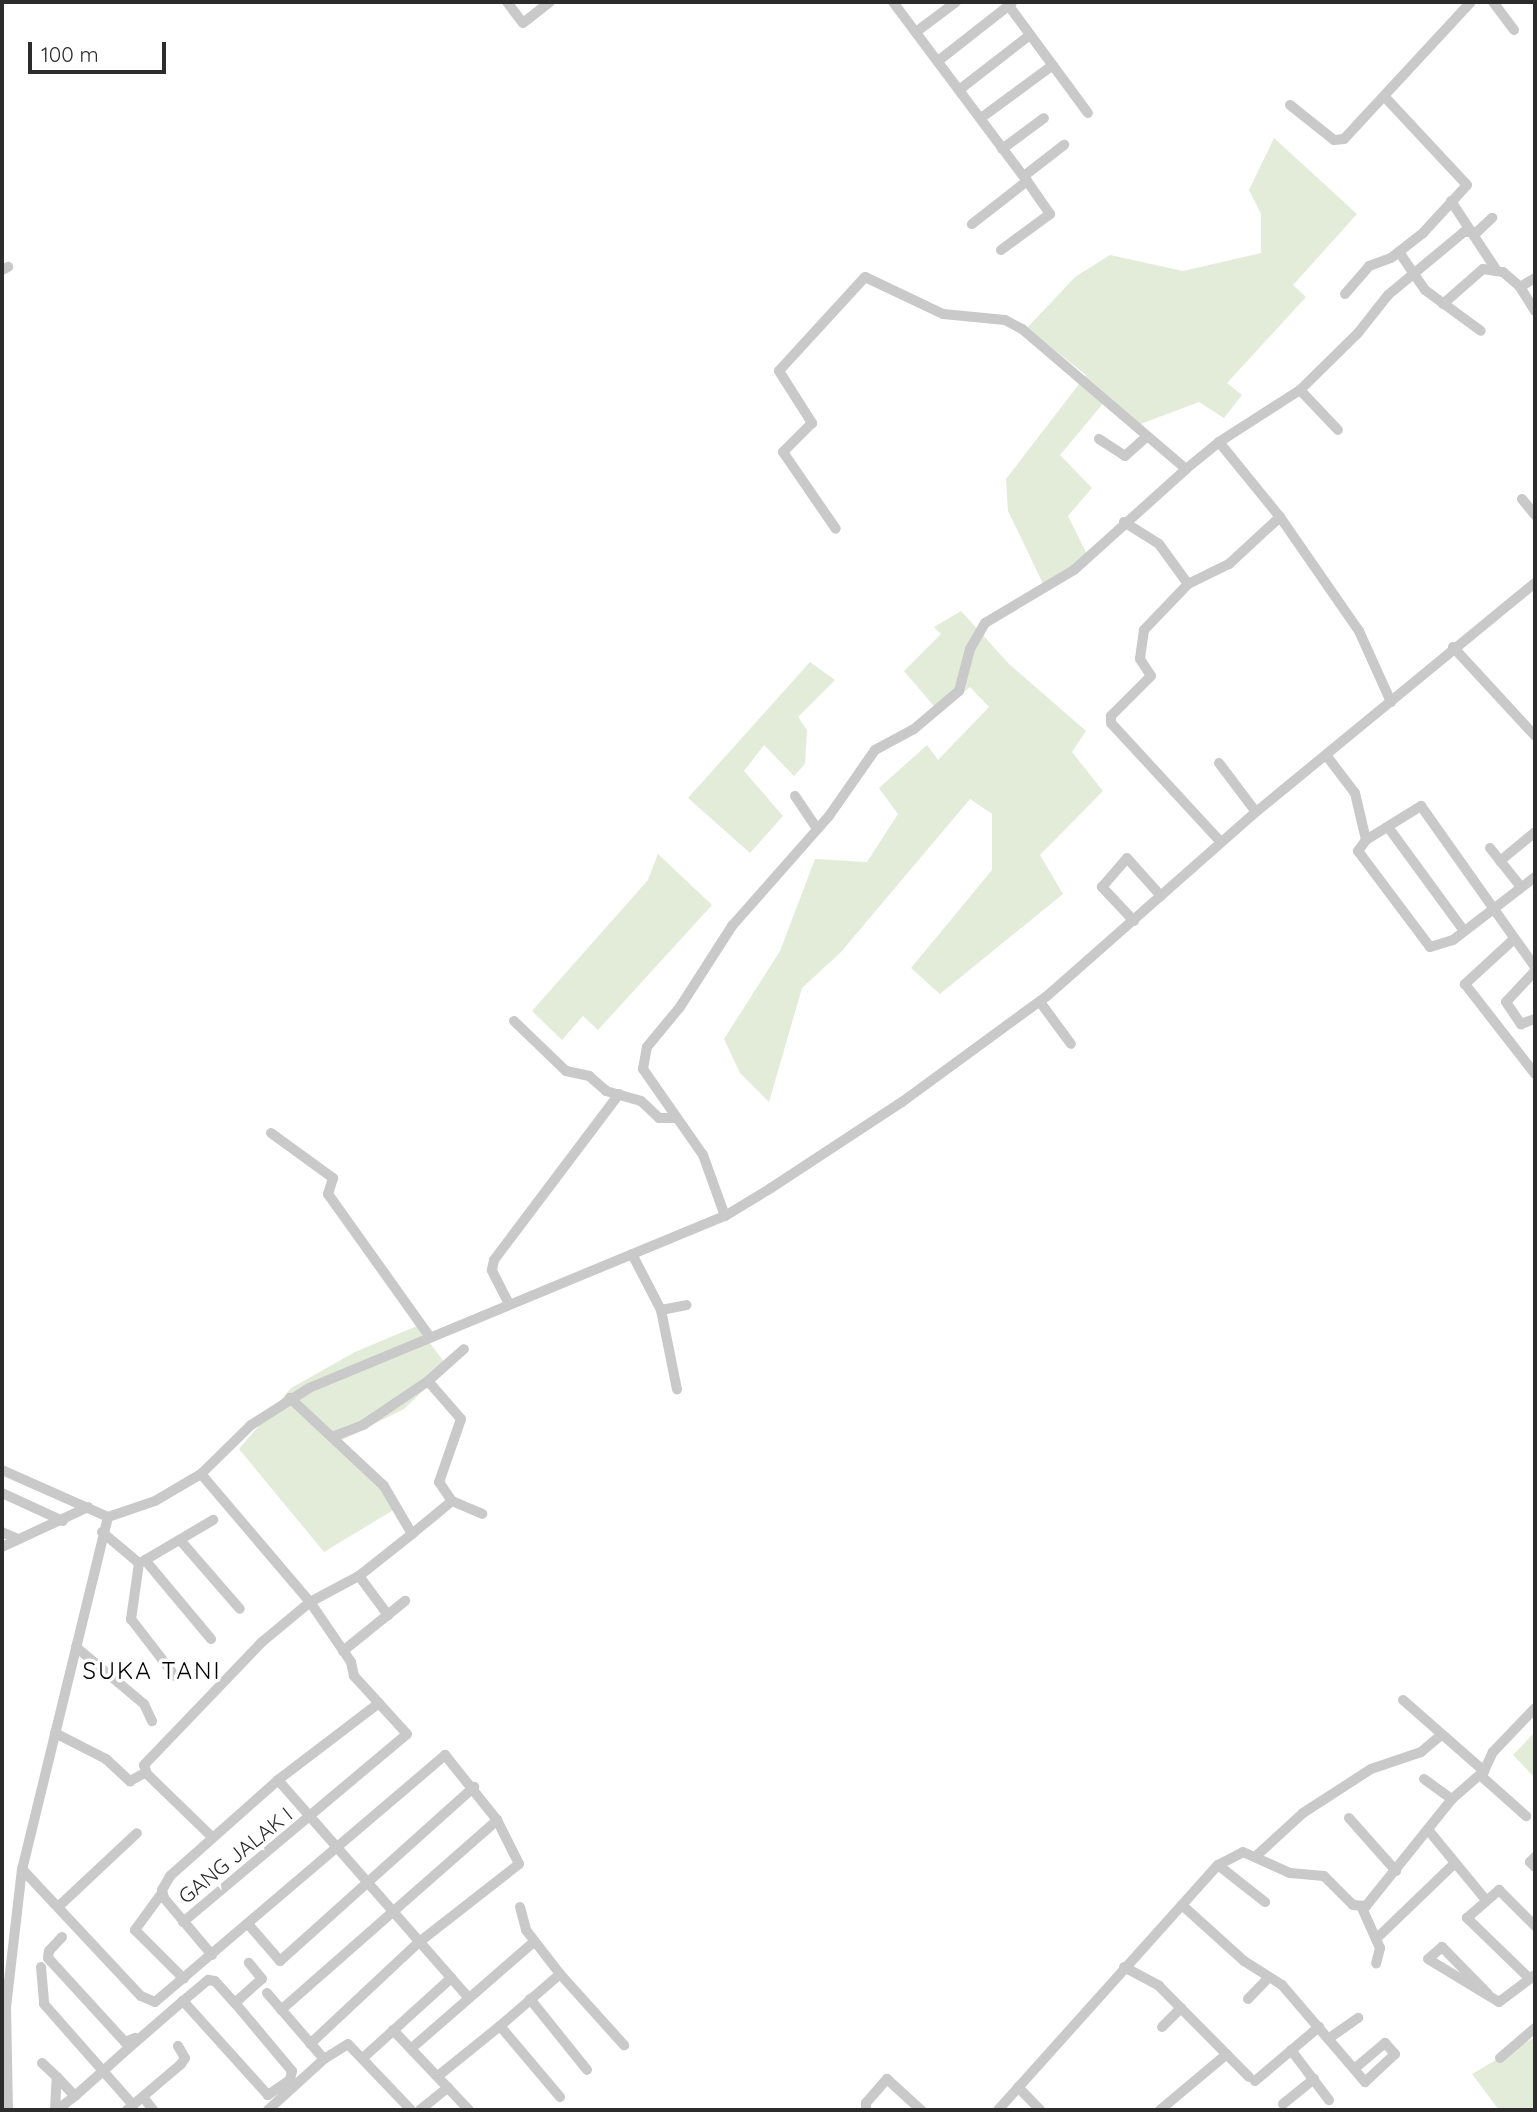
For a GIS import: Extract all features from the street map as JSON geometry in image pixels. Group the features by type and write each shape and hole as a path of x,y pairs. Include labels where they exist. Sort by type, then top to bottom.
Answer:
{"street":[{"path":"507,2 523,23 550,2"},
{"path":"895,2 1050,214 1001,250"},
{"path":"916,32 956,2"},
{"path":"1290,105 1339,141 1386,98 1471,2"},
{"path":"1493,2 1514,30"},
{"path":"938,61 1012,4 1031,35 1088,113"},
{"path":"959,90 1031,35"},
{"path":"981,118 1052,65"},
{"path":"1345,294 1370,266 1399,252 1429,228 1466,186 1386,98"},
{"path":"1002,149 1044,118"},
{"path":"972,224 1064,145"},
{"path":"1451,201 1495,268 1520,287 1535,311"},
{"path":"725,1216 703,1155 643,1069 647,1047 680,1007 732,926 817,829 876,750 914,729 959,691 970,649 985,623 1074,570 1124,522 1219,442 1300,390 1413,274 1464,232 1471,231 1492,218"},
{"path":"1399,252 1413,274 1443,304 1481,331"},
{"path":"1443,304 1479,270 1495,268"},
{"path":"836,529 783,452 812,423 779,372 865,277 943,314 1005,320 1022,329 1145,438 1186,469"},
{"path":"1520,287 1535,278"},
{"path":"1300,390 1338,430"},
{"path":"1099,439 1125,456 1145,438"},
{"path":"1219,442 1280,517 1359,631 1391,702"},
{"path":"1522,499 1535,515"},
{"path":"1221,842 1111,723 1111,716 1151,676 1140,659 1144,630 1188,584 1229,564 1280,517"},
{"path":"1124,522 1159,544 1188,584"},
{"path":"2,1493 76,1515 108,1517 147,1505 201,1474 251,1425 290,1398 430,1337 725,1216 902,1102 1040,1002 1256,812 1391,702 1453,647 1535,583"},
{"path":"1453,647 1535,736"},
{"path":"1326,755 1355,793 1366,840"},
{"path":"1219,763 1256,812"},
{"path":"795,796 817,829"},
{"path":"1535,877 1494,909 1441,947 1428,946 1358,851 1366,840 1421,806 1494,909 1535,969 1506,999 1521,1024 1535,1019"},
{"path":"1388,827 1464,931"},
{"path":"1500,861 1535,832"},
{"path":"1490,848 1521,887"},
{"path":"1134,921 1102,887 1127,858 1161,896"},
{"path":"1514,939 1465,985 1535,1074"},
{"path":"1040,1002 1071,1044"},
{"path":"514,1021 566,1071 584,1074 600,1089 641,1101 659,1118 675,1118"},
{"path":"509,1304 492,1270 494,1260 619,1094"},
{"path":"271,1133 332,1177 328,1194 430,1337"},
{"path":"632,1254 661,1311 677,1389"},
{"path":"661,1311 687,1305"},
{"path":"332,1437 363,1426 428,1381 464,1349"},
{"path":"428,1381 461,1419 439,1482 452,1501 482,1514"},
{"path":"290,1398 384,1486 412,1534"},
{"path":"2,1470 76,1515"},
{"path":"201,1474 310,1602 344,1651 354,1676 379,1703"},
{"path":"211,1836 146,1772 144,1765 225,1676 310,1602 359,1576 452,1501"},
{"path":"2,1547 76,1515"},
{"path":"8,2110 6,2007 22,1870 102,1532 108,1517"},
{"path":"142,1561 213,1520"},
{"path":"2,1532 18,1539"},
{"path":"102,1532 142,1561 211,1639"},
{"path":"180,1540 240,1609"},
{"path":"142,1561 131,1619 175,1676"},
{"path":"359,1576 388,1615"},
{"path":"344,1651 405,1601"},
{"path":"76,1647 144,1704 152,1721"},
{"path":"1404,1700 1526,1816"},
{"name":"GANG JALAK I","path":"183,1922 311,1818 406,1736 379,1703 278,1780 179,1863 162,1893 183,1922 212,1955"},
{"path":"1362,1908 1396,1871 1452,1799 1482,1773 1493,1752 1535,1708"},
{"path":"55,1733 106,1759 130,1781 146,1772"},
{"path":"1255,1857 1323,1800 1371,1769 1421,1752 1440,1736"},
{"path":"151,2002 184,1979 443,1755 474,1787 497,1820 519,1857 518,1866 419,1942 310,2043"},
{"path":"1424,1779 1452,1799"},
{"path":"278,1780 467,1996"},
{"path":"248,1924 280,1961 474,1787"},
{"path":"1349,1818 1396,1871"},
{"path":"281,2010 497,1820"},
{"path":"1429,1831 1485,1899"},
{"path":"58,1907 136,1833"},
{"path":"998,2110 1218,1865 1237,1853 1255,1857 1290,1872 1324,1876 1353,1905 1362,1908 1381,1952 1376,1964"},
{"path":"1535,1857 1530,1861 1535,1867"},
{"path":"1376,1939 1454,1864"},
{"path":"1218,1865 1265,1902"},
{"path":"22,1870 151,2002 153,2022 132,2042 125,2042 48,1958 49,1951 62,1937"},
{"path":"1488,1994 1441,1947 1428,1959 1428,1962 1499,2002 1533,1977 1467,1918 1485,1899 1499,1890 1535,1926"},
{"path":"162,1893 135,1930 184,1979"},
{"path":"1182,1905 1268,1978 1282,1985 1354,2069"},
{"path":"520,1907 534,1942 624,2045"},
{"path":"413,2047 467,1996 534,1942"},
{"path":"236,2003 262,1979 249,1963"},
{"path":"41,1967 41,1999 103,2071 130,2108 184,2060 178,2046"},
{"path":"1124,1967 1149,1978 1252,2079 1319,2027"},
{"path":"438,2076 560,1974"},
{"path":"364,2057 451,1978"},
{"path":"1248,1999 1268,1978"},
{"path":"56,2110 75,2096 183,2001 211,1979 236,2003 292,2071 290,2080 271,2096 183,2001"},
{"path":"267,1993 324,2059"},
{"path":"530,2000 587,2070"},
{"path":"1162,2027 1181,2008"},
{"path":"1328,2039 1358,2018"},
{"path":"500,2026 560,2097"},
{"path":"1500,2058 1535,2028"},
{"path":"393,2030 413,2047 469,2110"},
{"path":"268,2110 324,2059 348,2045 364,2057 411,2110"},
{"path":"1291,2050 1329,2100"},
{"path":"1160,2110 1227,2054"},
{"path":"42,2063 75,2096"},
{"path":"56,2110 57,2077"},
{"path":"1283,2104 1314,2078"},
{"path":"866,2110 866,2103 887,2079 921,2110"},
{"path":"420,2110 448,2087"},
{"path":"1018,2087 1040,2110"},
{"path":"143,2097 153,2110"}],"green space":[{"path":"1274,138 1357,214 1293,285 1306,297 1227,383 1242,395 1224,418 1199,402 1138,425 1106,400 1060,455 1092,488 1068,516 1090,560 1047,592 1008,511 1006,479 1086,375 1027,328 1075,277 1110,255 1183,271 1261,253 1261,214 1249,190"},
{"path":"961,611 1009,664 1086,731 1072,752 1103,791 1040,855 1063,894 940,994 911,968 992,870 992,814 970,799 841,952 802,988 769,1102 740,1073 724,1039 780,951 815,859 867,862 898,814 879,788 927,745 938,760 989,707 970,687 939,712 904,671 941,634 934,627"},
{"path":"810,662 835,680 798,717 807,730 805,764 794,776 764,745 744,771 783,816 750,853 688,798"},
{"path":"658,854 712,905 598,1030 583,1016 562,1040 532,1011 648,880"},
{"path":"417,1326 448,1367 404,1409 340,1441 375,1477 395,1509 324,1552 239,1449 291,1388 355,1352"},
{"path":"1535,1732 1535,1778 1513,1755"},
{"path":"1535,2037 1535,2110 1499,2110 1472,2074"}],"district":[{"name":"SUKA TANI","path":"152,1671"}]}
